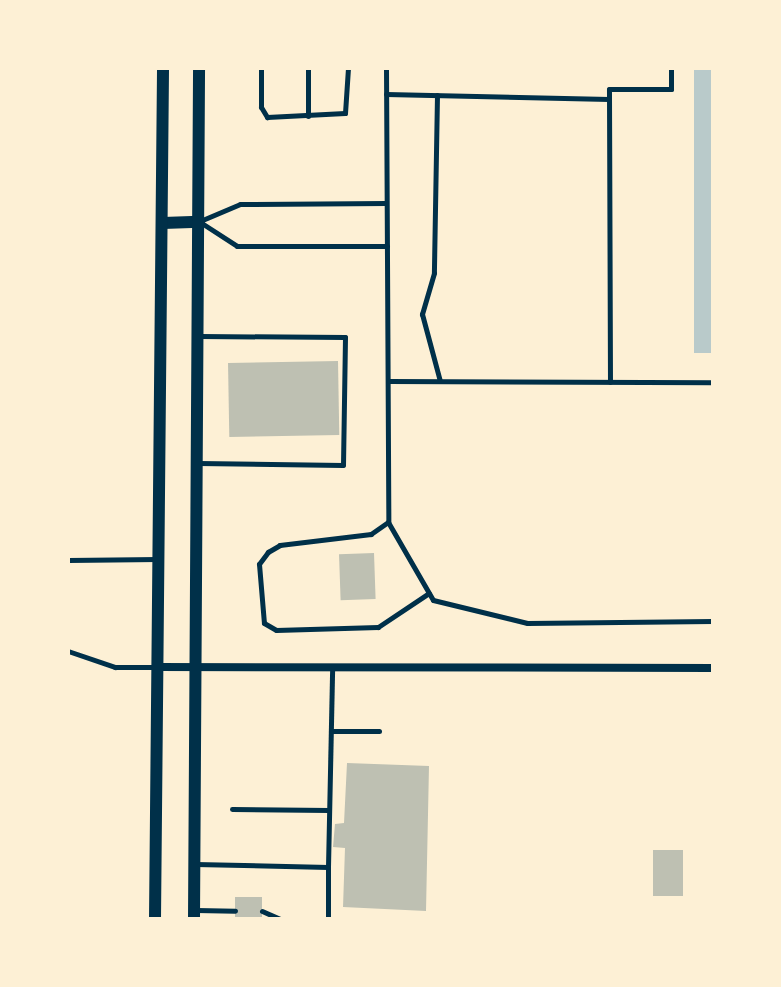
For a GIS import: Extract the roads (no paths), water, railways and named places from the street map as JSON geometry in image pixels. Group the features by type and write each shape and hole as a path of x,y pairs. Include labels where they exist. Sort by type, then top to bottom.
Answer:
{"street":[{"path":"155,919 163,68"},
{"path":"194,914 199,68"},
{"path":"163,223 199,222"},
{"path":"157,667 713,668"}],"lane":[{"path":"261,68 264,113 308,116 345,113 348,68"},
{"path":"308,68 308,116"},
{"path":"386,68 388,522 433,600 482,616 527,623 713,621"},
{"path":"610,382 609,89 671,89 671,68"},
{"path":"386,94 609,99"},
{"path":"437,95 434,273 422,314 440,381"},
{"path":"199,222 240,204 386,203"},
{"path":"199,222 237,246 387,246"},
{"path":"198,463 343,465 345,337 199,336"},
{"path":"389,381 713,382"},
{"path":"388,522 371,534 280,545 268,552 259,564 264,623 276,630 378,627 429,593"},
{"path":"68,560 158,559"},
{"path":"68,651 115,667 157,667"},
{"path":"328,919 332,667"},
{"path":"331,731 379,731"},
{"path":"232,809 329,810"},
{"path":"194,864 328,867"},
{"path":"194,914 235,911"},
{"path":"262,911 280,919"}]}
